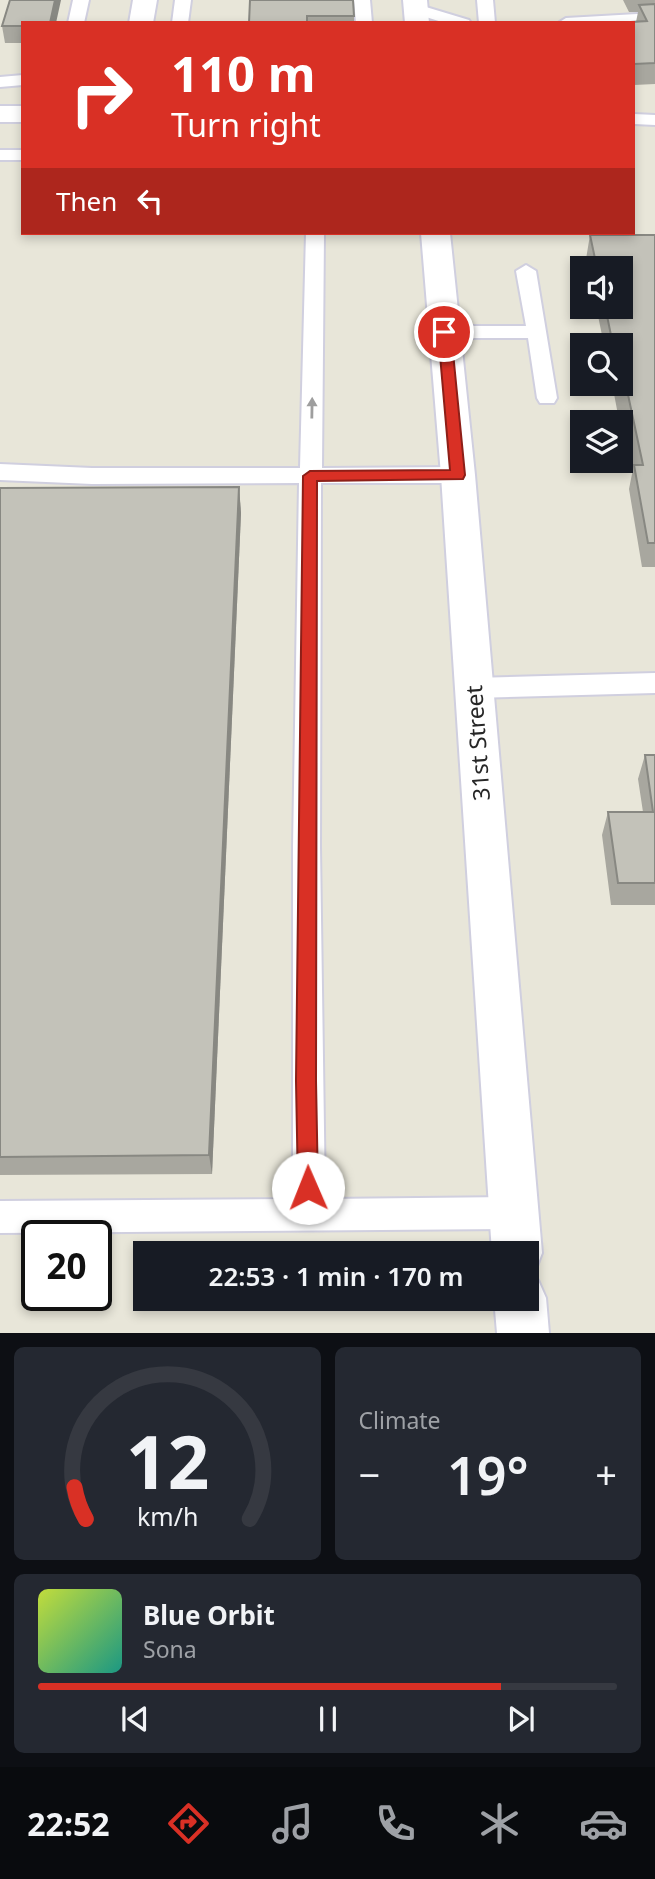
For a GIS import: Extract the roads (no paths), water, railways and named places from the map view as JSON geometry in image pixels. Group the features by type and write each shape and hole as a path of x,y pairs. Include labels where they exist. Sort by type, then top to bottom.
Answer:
{"street":[{"path":"141,21 145,0"},
{"path":"0,114 21,114"},
{"name":"31st Street","path":"435,235 458,475 516,1241"},
{"path":"521,1311 523,1333"}],"lane":[{"path":"76,21 81,0"},
{"path":"180,21 183,0"},
{"path":"362,0 364,21"},
{"path":"485,0 487,21"},
{"path":"416,10 456,21"},
{"path":"585,16 655,18"},
{"path":"0,82 21,80"},
{"path":"635,119 655,120"},
{"path":"0,155 21,155"},
{"path":"309,1215 306,1081 310,476 315,235"},
{"path":"526,271 547,397"},
{"path":"444,332 537,332"},
{"path":"0,472 92,476 458,475"},
{"path":"474,688 655,683"},
{"path":"0,1217 514,1213"}]}
